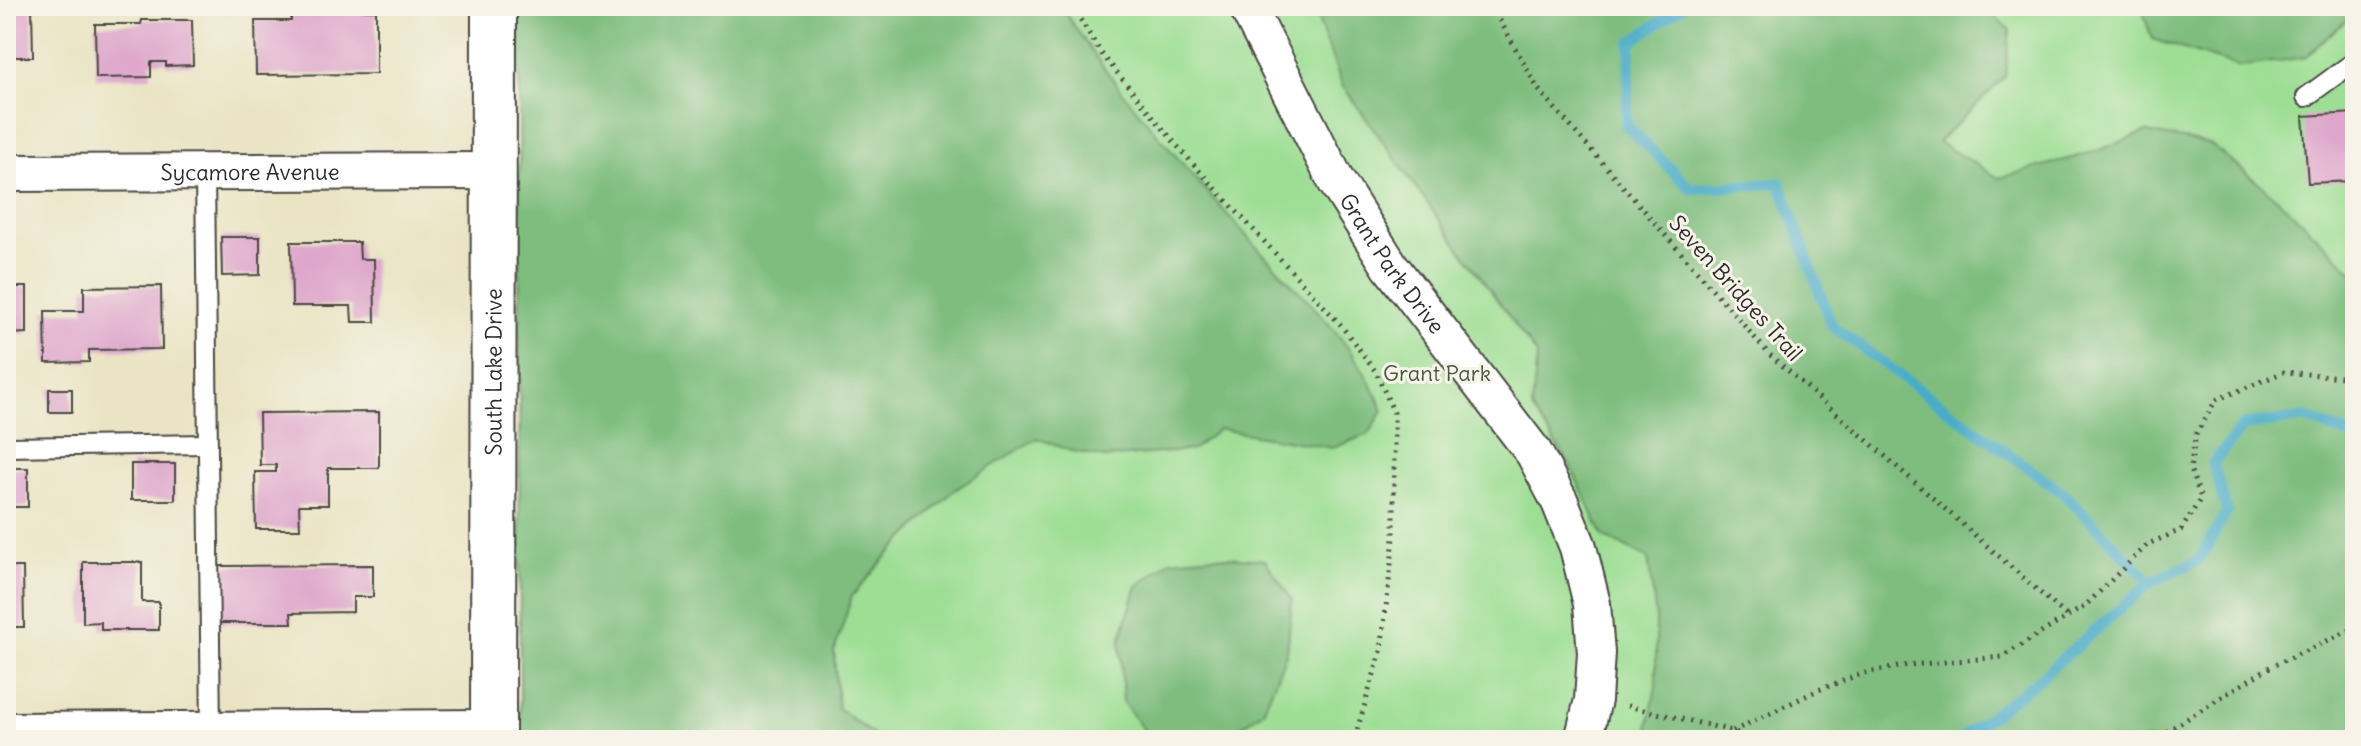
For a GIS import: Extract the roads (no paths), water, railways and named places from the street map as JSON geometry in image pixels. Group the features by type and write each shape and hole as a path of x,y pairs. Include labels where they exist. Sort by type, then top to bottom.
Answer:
{"street":[{"name":"South Lake Drive","path":"493,734 494,6"},
{"name":"Grant Park Drive","path":"1247,6 1344,193 1390,266 1534,453 1560,502 1578,547 1592,604 1596,653 1593,700 1583,740"},
{"name":"Sycamore Avenue","path":"6,173 494,171"},
{"path":"6,731 211,735 493,734"}],"lane":[{"path":"2306,97 2355,61"},
{"path":"205,171 211,735"},
{"path":"6,447 208,444"}],"waterway":[{"path":"1683,6 1631,42 1626,125 1691,189 1780,183 1832,326 2063,493 2151,582 2199,560 2227,512 2213,463 2244,425 2306,418 2355,437"},
{"path":"1959,740 2033,684 2151,582"}],"park label":[{"name":"Grant Park","path":"1437,373"}]}
